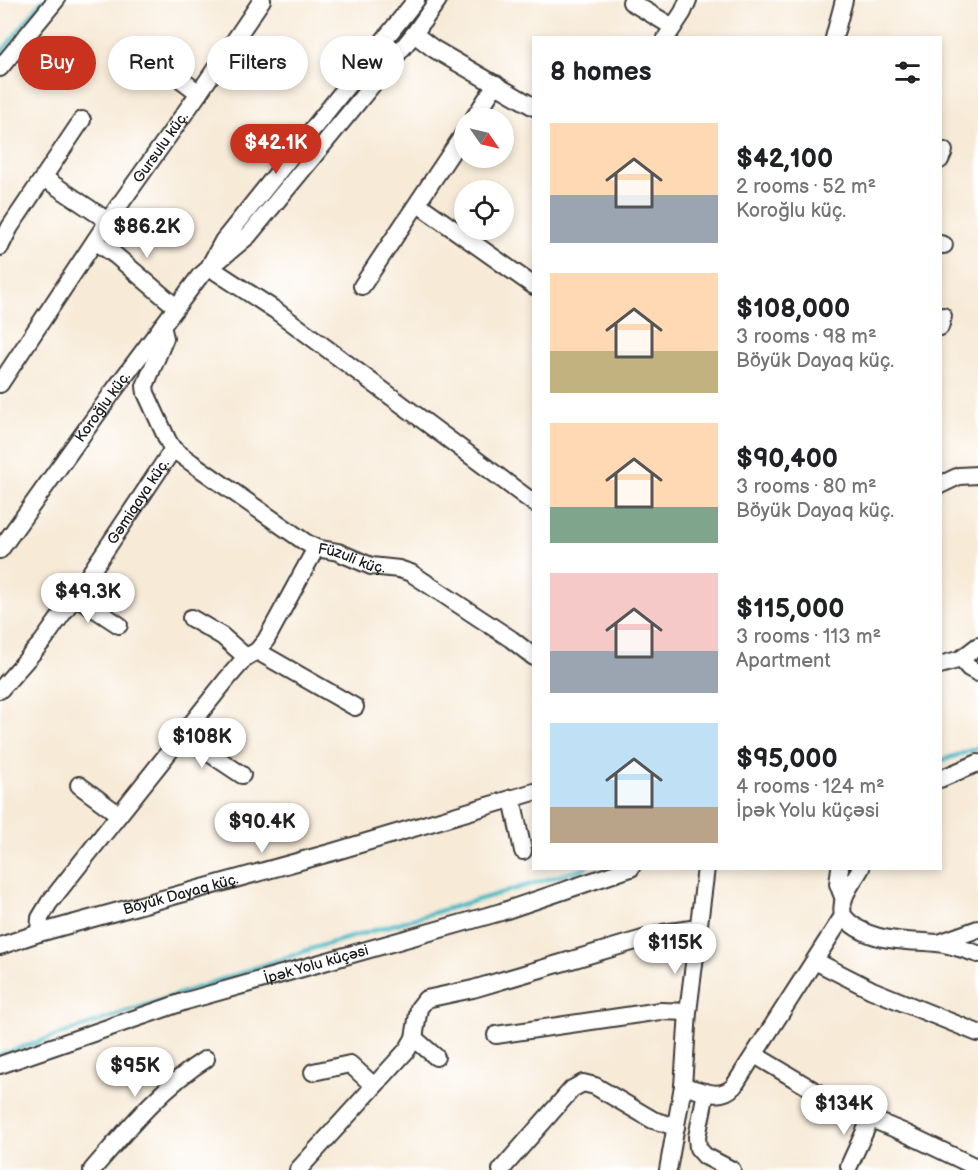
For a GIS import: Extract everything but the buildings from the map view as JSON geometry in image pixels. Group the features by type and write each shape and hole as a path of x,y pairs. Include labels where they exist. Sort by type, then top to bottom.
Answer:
{"street":[{"path":"26,36 56,0"},
{"name":"Gursulu küç.","path":"0,384 108,221 262,0"},
{"name":"Koroğlu küç.","path":"209,267 223,241 416,0"},
{"name":"Koroğlu küç.","path":"0,550 199,277 249,235 414,34 438,0"},
{"path":"631,2 669,32 688,0"},
{"path":"835,36 844,0"},
{"path":"414,34 434,49 532,106"},
{"path":"0,68 18,45"},
{"path":"480,108 496,84"},
{"path":"195,90 199,93"},
{"path":"1,241 82,120"},
{"path":"362,286 454,149"},
{"path":"44,178 108,221"},
{"path":"418,204 532,285"},
{"path":"95,241 176,307"},
{"path":"209,267 275,310 532,502"},
{"name":"Gəmiqaya küç.","path":"0,690 43,641 173,449 146,393 148,378 165,338 162,326"},
{"name":"Füzuli küç.","path":"173,449 291,534 316,548 338,552 371,566 399,569 411,573 532,655"},
{"path":"942,484 959,476 978,475"},
{"path":"39,933 40,918 49,903 182,735 275,626 316,548"},
{"path":"75,596 119,625"},
{"path":"191,618 251,654 355,707"},
{"path":"942,664 961,659 978,646"},
{"path":"961,659 969,668 978,673"},
{"path":"182,735 242,774"},
{"path":"942,778 978,763"},
{"path":"79,785 118,814"},
{"name":"Böyük Dayaq küç.","path":"0,946 39,933 322,855 532,793"},
{"path":"512,798 523,851"},
{"name":"İpək Yolu küçəsi","path":"0,1065 186,1001 501,912 625,870"},
{"path":"668,1170 683,1086 688,1012 706,870"},
{"path":"840,870 838,884 843,897 843,916 850,924 878,937 939,943 978,954"},
{"path":"843,897 860,870"},
{"path":"683,1086 721,1095 728,1093 755,1055 843,916"},
{"path":"298,1170 395,1064 414,1038 419,1008 426,999 473,989 663,933 698,928"},
{"path":"939,943 978,929"},
{"path":"815,961 872,990 978,1034"},
{"path":"496,1035 660,1011 688,1012"},
{"path":"414,1038 436,1057"},
{"path":"755,1055 810,1090 870,1120 903,1132 978,1168"},
{"path":"92,1170 126,1131 183,1073 206,1059"},
{"path":"313,1072 350,1064 374,1086"},
{"path":"501,1170 573,1089 582,1083 595,1086 653,1120 676,1127"},
{"path":"706,1092 697,1137 698,1148 705,1156 732,1170"},
{"path":"849,1166 870,1120"}],"waterway":[{"path":"0,54 43,0"},
{"path":"256,213 401,36 426,0"},
{"path":"942,760 978,748"},
{"path":"0,1055 314,948 579,870"}]}
